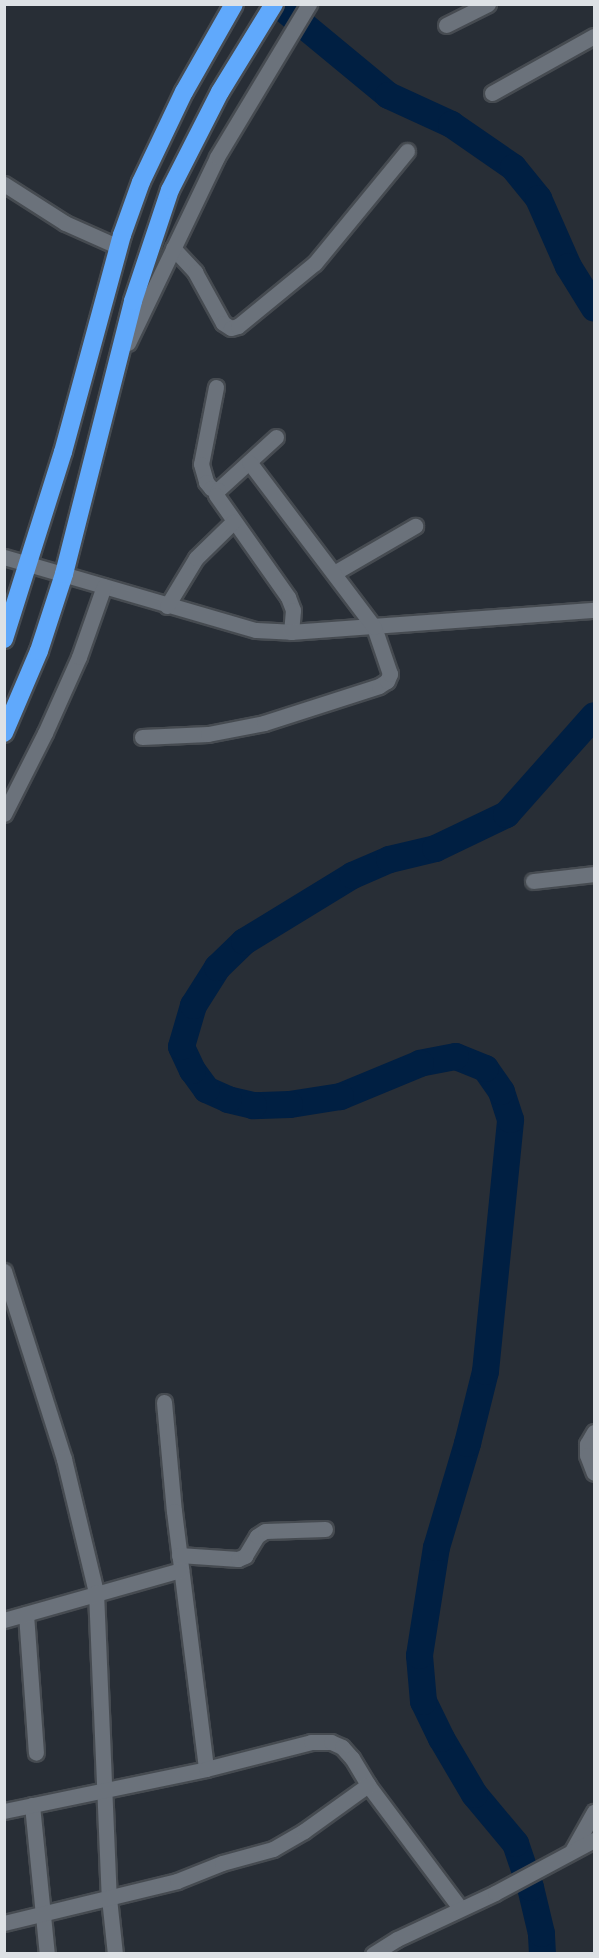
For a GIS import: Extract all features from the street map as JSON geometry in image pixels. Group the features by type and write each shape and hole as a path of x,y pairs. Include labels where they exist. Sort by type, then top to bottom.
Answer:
{"highway":[{"path":"4,734 39,651 64,574 115,372 153,237 170,190 189,149 274,4"},
{"path":"4,639 29,565 119,247 141,182 161,138 229,12"}],"street":[{"path":"115,372 217,157 309,4"},
{"path":"446,25 488,4"},
{"path":"492,93 594,36"},
{"path":"173,248 195,272 223,323 231,328 238,326 315,263 407,151"},
{"path":"4,184 65,223 119,247"},
{"path":"216,387 201,464 206,482 211,488 218,490"},
{"path":"276,437 218,490 216,495 219,503 288,597 293,610 291,632"},
{"path":"142,737 208,734 264,723 379,686 387,681 390,674 374,627 249,462"},
{"path":"167,606 196,558 233,522"},
{"path":"334,573 416,526"},
{"path":"4,557 256,630 291,632 594,610"},
{"path":"4,814 45,733 79,657 104,586"},
{"path":"533,881 594,874"},
{"path":"4,1271 64,1459 96,1592 103,1791 109,1898 116,1953"},
{"path":"164,1402 180,1562 206,1769"},
{"path":"594,1432 587,1444 587,1455 594,1473"},
{"path":"4,1620 96,1592 180,1562 238,1559 245,1556 257,1536 265,1531 326,1529"},
{"path":"26,1614 36,1753"},
{"path":"4,1811 206,1769 311,1742 331,1742 342,1747 352,1758 368,1785 460,1908"},
{"path":"4,1923 41,1916 177,1881 222,1863 273,1849 304,1831 368,1785"},
{"path":"32,1805 46,1953"},
{"path":"572,1851 594,1812"},
{"path":"373,1953 460,1908 495,1893 594,1840"}],"waterway":[{"path":"278,4 388,95 451,124 513,167 538,198 568,266 594,308"},
{"path":"542,1954 541,1933 530,1887 515,1843 474,1794 441,1738 423,1701 419,1655 436,1547 467,1443 485,1371 510,1119 501,1091 485,1068 455,1056 420,1063 340,1096 289,1104 253,1105 228,1099 206,1089 192,1070 181,1046 193,1005 217,967 244,941 352,875 389,859 435,848 506,814 594,715"}]}
